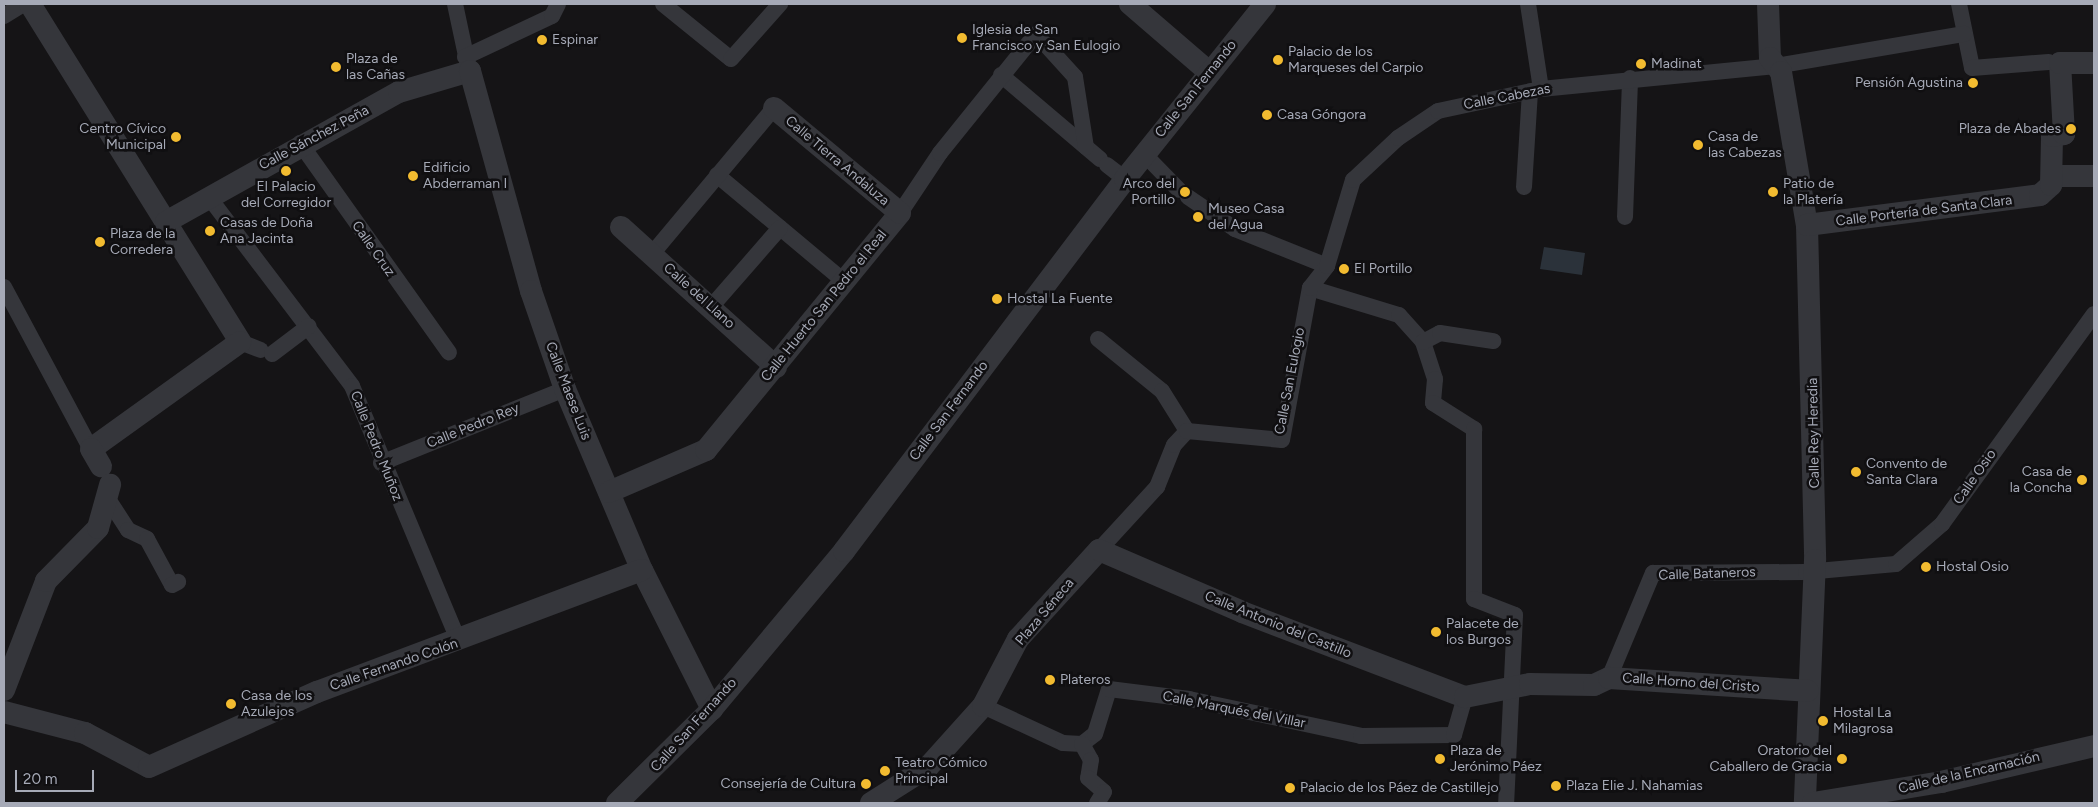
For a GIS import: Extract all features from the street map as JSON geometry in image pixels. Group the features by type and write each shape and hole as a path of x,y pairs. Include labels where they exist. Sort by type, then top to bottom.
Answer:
{"street":[{"path":"4,16 23,4"},
{"path":"30,4 166,222 258,349"},
{"path":"455,4 467,64 552,16 558,4"},
{"path":"663,4 731,59 780,4"},
{"path":"1130,4 1209,72"},
{"name":"Calle San Fernando","path":"617,803 712,709 844,551 1144,154 1265,4"},
{"path":"1524,187 1536,90 1528,4"},
{"name":"Calle Rey Heredia","path":"1768,4 1770,58 1776,66 1807,225 1815,427 1813,570 1805,803"},
{"path":"1959,4 1972,68 2054,62 2094,63"},
{"name":"Calle Huerto San Pedro el Real","path":"609,492 706,450 846,282 900,213 1001,75 1036,34 1075,77 1086,147"},
{"name":"Calle Cabezas","path":"1327,266 1353,180 1398,138 1438,111 1536,90 1630,78 1776,66 1964,34"},
{"path":"2054,62 2064,134 2052,136 2052,176 2094,176"},
{"name":"Calle Sánchez Peña","path":"166,222 300,143 399,92 467,64"},
{"name":"Calle Maese Luis","path":"467,64 531,290 565,389 642,570 712,709"},
{"path":"1001,75 1125,179"},
{"path":"1625,217 1630,78"},
{"path":"652,254 774,108"},
{"name":"Calle Tierra Andaluza","path":"774,108 900,213"},
{"name":"Calle Cruz","path":"300,143 449,353"},
{"path":"1144,154 1184,194 1235,229 1327,266"},
{"path":"717,175 846,282"},
{"name":"Calle Portería de Santa Clara","path":"1807,225 2040,195 2051,185 2052,176"},
{"name":"Calle Pedro Muñoz","path":"208,196 309,326 352,386 381,463 459,642"},
{"name":"Calle del Llano","path":"621,226 776,367"},
{"path":"711,307 780,228"},
{"name":"Calle San Eulogio","path":"1187,431 1282,440 1310,288 1327,266"},
{"path":"4,287 103,475 128,530 147,539 172,585 178,582"},
{"path":"1310,288 1399,315 1424,342 1434,379 1433,403 1474,429 1474,599 1515,615 1506,803"},
{"name":"Calle Osio","path":"1813,570 1896,564 1942,524 2094,314"},
{"path":"4,690 46,581 98,528 103,475 258,349 309,326"},
{"path":"1424,342 1440,333 1493,341"},
{"path":"1098,339 1162,391 1187,431 1174,445 1157,487 1099,550"},
{"name":"Calle Pedro Rey","path":"381,463 565,389"},
{"name":"Calle Antonio del Castillo","path":"1099,550 1242,612 1462,696"},
{"name":"Plaza Séneca","path":"872,803 928,767 984,706 1018,639 1099,550"},
{"name":"Calle Fernando Colón","path":"4,712 85,733 149,767 317,692 459,642 642,570"},
{"name":"Calle Bataneros","path":"1609,678 1653,573 1813,570"},
{"name":"Calle Horno del Cristo","path":"1462,696 1512,690 1530,684 1594,685 1609,678 1808,691"},
{"name":"Calle Marqués del Villar","path":"1082,744 1094,734 1109,689 1189,698 1361,736 1454,735 1462,696"},
{"path":"984,706 1063,743 1082,744 1090,760 1088,778 1103,800"},
{"name":"Calle de la Encarnación","path":"1813,803 1941,782 2094,746"}],"shaded area":[{"path":"1544,247 1585,253 1582,275 1540,269"}],"place":[{"name":"Iglesia de San Francisco y San Eulogio","path":"962,38"},
{"name":"Espinar","path":"542,40"},
{"name":"Palacio de los Marqueses del Carpio","path":"1278,60"},
{"name":"Madinat","path":"1641,64"},
{"name":"Plaza de las Cañas","path":"336,67"},
{"name":"Pensión Agustina","path":"1973,83"},
{"name":"Casa Góngora","path":"1267,115"},
{"name":"Plaza de Abades","path":"2071,129"},
{"name":"Centro Cívico Municipal","path":"176,137"},
{"name":"Casa de las Cabezas","path":"1698,145"},
{"name":"El Palacio del Corregidor","path":"286,171"},
{"name":"Edificio Abderraman I","path":"413,176"},
{"name":"Arco del Portillo","path":"1185,192"},
{"name":"Patio de la Platería","path":"1773,192"},
{"name":"Museo Casa del Agua","path":"1198,217"},
{"name":"Casas de Doña Ana Jacinta","path":"210,231"},
{"name":"Plaza de la Corredera","path":"100,242"},
{"name":"El Portillo","path":"1344,269"},
{"name":"Hostal La Fuente","path":"997,299"},
{"name":"Convento de Santa Clara","path":"1856,472"},
{"name":"Casa de la Concha","path":"2082,480"},
{"name":"Hostal Osio","path":"1926,567"},
{"name":"Palacete de los Burgos","path":"1436,632"},
{"name":"Plateros","path":"1050,680"},
{"name":"Casa de los Azulejos","path":"231,704"},
{"name":"Hostal La Milagrosa","path":"1823,721"},
{"name":"Plaza de Jerónimo Páez","path":"1440,759"},
{"name":"Oratorio del Caballero de Gracia","path":"1842,759"},
{"name":"Teatro Cómico Principal","path":"885,771"},
{"name":"Consejería de Cultura","path":"866,784"},
{"name":"Plaza Elie J. Nahamias","path":"1556,786"},
{"name":"Palacio de los Páez de Castillejo","path":"1290,788"}]}
